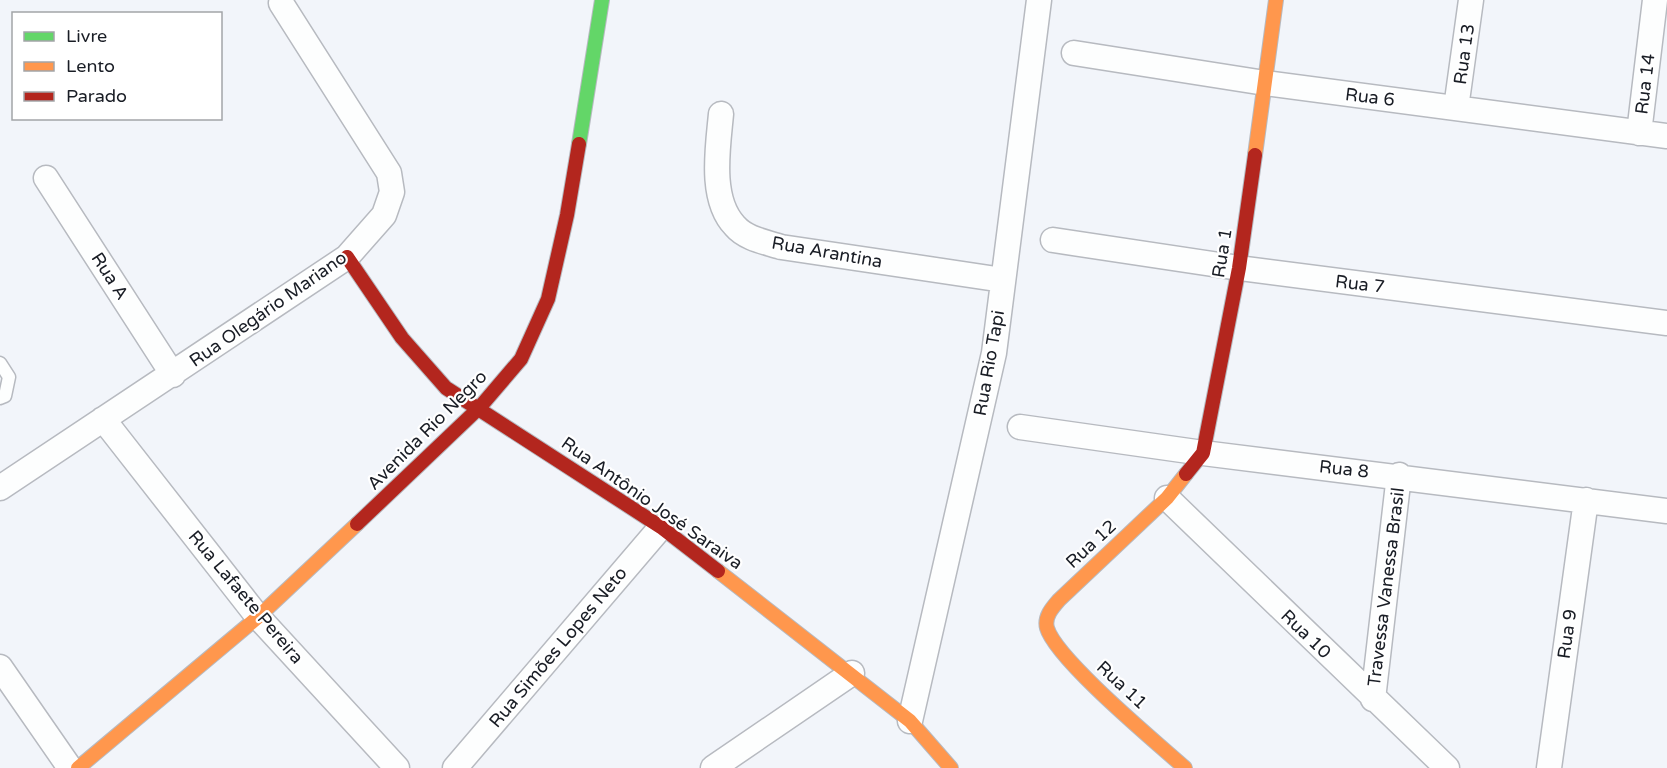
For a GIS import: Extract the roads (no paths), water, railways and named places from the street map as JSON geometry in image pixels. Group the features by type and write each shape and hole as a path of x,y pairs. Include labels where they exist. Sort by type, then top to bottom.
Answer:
{"street":[{"name":"Avenida Rio Negro","path":"78,768 258,616 480,407 521,359 548,299 567,215 602,0"},
{"name":"Rua Rio Tapi","path":"910,721 994,353 1040,0"},
{"name":"Rua 1","path":"1167,498 1203,453 1239,268 1276,0"},
{"name":"Rua 13","path":"1456,108 1471,0"},
{"name":"Rua 14","path":"1640,133 1655,0"},
{"name":"Rua Olegário Mariano","path":"0,488 173,375 347,257 384,215 392,192 389,173 281,3"},
{"name":"Rua 6","path":"1074,53 1264,83 1667,136"},
{"name":"Rua Arantina","path":"721,114 717,156 724,208 735,226 753,238 781,247 1003,280"},
{"name":"Rua A","path":"46,178 173,375"},
{"name":"Rua 7","path":"1053,240 1239,268 1667,323"},
{"name":"Rua Antônio José Saraiva","path":"347,257 402,338 446,388 480,407 661,526 852,673 910,721 951,768"},
{"name":"Rua Lafaete Pereira","path":"104,419 258,616 397,768"},
{"name":"Rua 8","path":"1020,427 1203,453 1399,475 1667,511"},
{"name":"Travessa Vanessa Brasil","path":"1373,699 1399,475"},
{"name":"Rua 12","path":"1046,622 1053,607 1074,584 1167,498"},
{"name":"Rua 10","path":"1167,498 1447,768"},
{"name":"Rua 9","path":"1549,768 1586,500"},
{"name":"Rua Simões Lopes Neto","path":"455,768 661,526"},
{"name":"Rua 11","path":"1046,622 1047,632 1054,643 1077,668 1185,768"},
{"path":"0,667 70,768"},
{"path":"713,768 852,673"}],"lane":[{"path":"0,363 9,377 5,396 0,398"}]}
